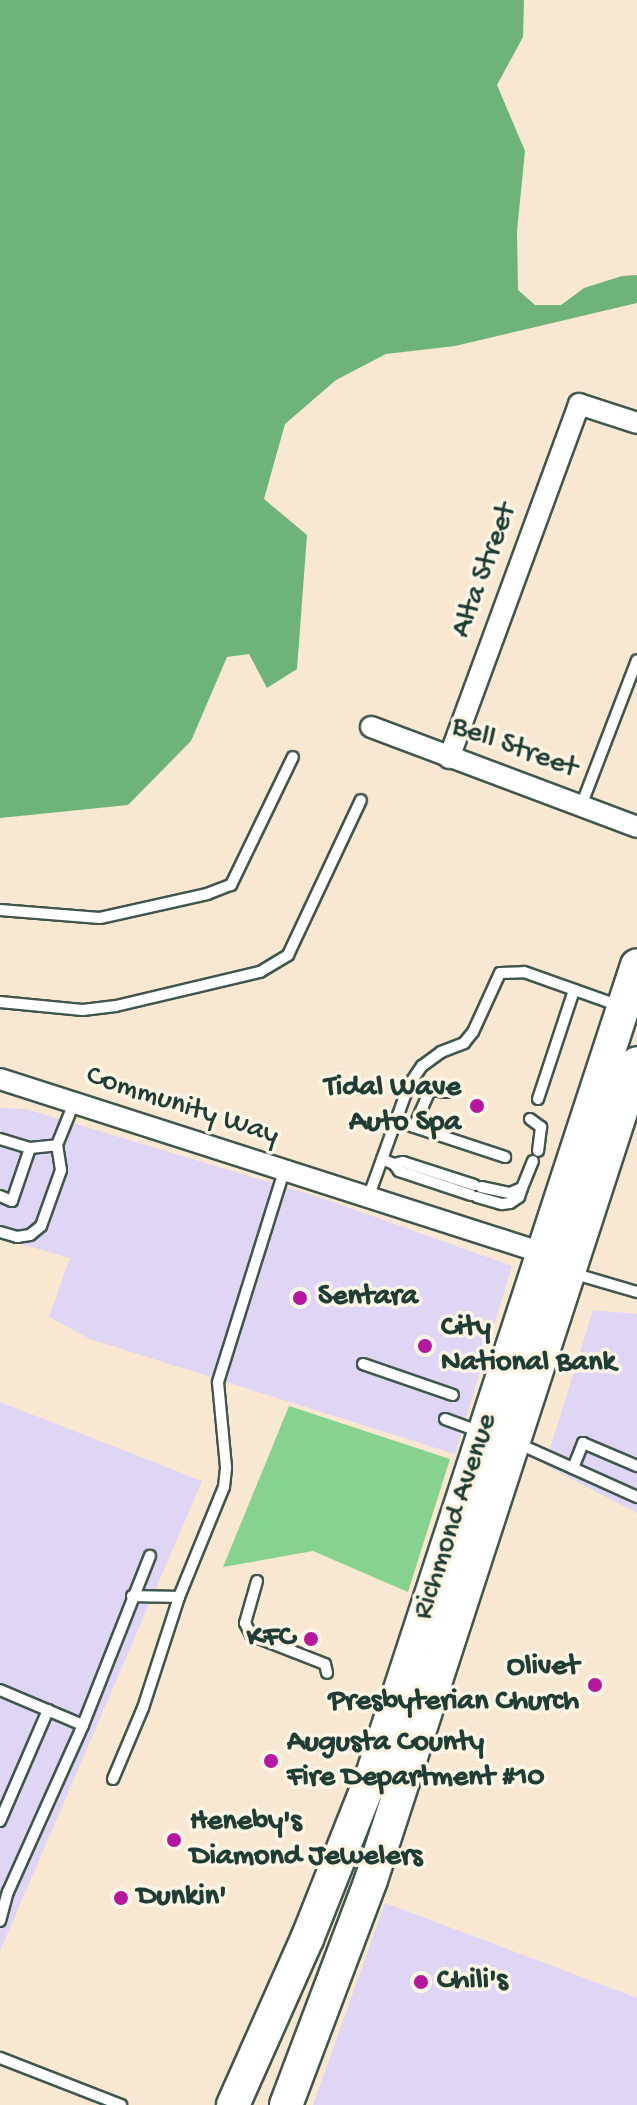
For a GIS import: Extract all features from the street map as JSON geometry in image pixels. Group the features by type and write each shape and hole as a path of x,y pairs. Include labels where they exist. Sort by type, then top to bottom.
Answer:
{"main road":[{"name":"Richmond Avenue","path":"500,1438 543,1253 637,965"},
{"name":"Richmond Avenue","path":"286,2105 348,1944 409,1715 500,1438 570,1273 637,1063"},
{"name":"Richmond Avenue","path":"233,2105 409,1715"}],"street":[{"name":"Alta Street","path":"449,758 579,404 637,423"},
{"name":"Bell Street","path":"371,727 637,827"},
{"name":"Community Way","path":"0,1079 543,1253 570,1273"}],"lane":[{"path":"581,806 637,660"},
{"path":"0,910 100,918 207,894 231,885 293,757"},
{"path":"0,1002 83,1010 116,1006 260,972 288,955 361,800"},
{"path":"368,1198 409,1085 422,1066 441,1052 464,1043 473,1032 500,973 524,972 623,1007"},
{"path":"538,1099 574,990"},
{"path":"414,1127 430,1090 447,1092"},
{"path":"0,1232 17,1237 30,1235 41,1226 61,1170 57,1145 74,1103"},
{"path":"382,1159 394,1164 399,1171 476,1191 510,1193 522,1188 535,1156 541,1127 530,1119"},
{"path":"396,1121 505,1157"},
{"path":"0,1139 30,1148 57,1145"},
{"path":"0,1196 12,1201 30,1148"},
{"path":"113,1779 143,1708 179,1597 224,1487 226,1467 218,1382 284,1172"},
{"path":"570,1273 637,1292"},
{"path":"363,1364 453,1395"},
{"path":"445,1419 500,1438 637,1497"},
{"path":"573,1468 583,1443 637,1466"},
{"path":"0,1921 8,1892 83,1725 150,1556"},
{"path":"257,1581 245,1623 251,1635 325,1664 327,1673"},
{"path":"132,1596 179,1597"},
{"path":"0,1690 83,1725"},
{"path":"0,1821 48,1710"},
{"path":"0,2058 121,2105"}],"shaded area":[{"path":"0,1108 26,1109 322,1198 512,1266 455,1454 90,1339 49,1317 70,1258 0,1238"},
{"path":"593,1310 637,1314 637,1513 545,1465"},
{"path":"0,1402 202,1481 0,1951"},
{"path":"385,1903 637,1998 637,2105 313,2105"}],"green space":[{"path":"0,0 524,0 523,37 497,85 525,151 517,231 518,290 535,305 561,305 584,288 622,276 637,275 637,303 455,346 386,354 336,380 285,424 264,499 307,535 297,669 267,688 249,654 227,657 191,741 128,805 0,818"},
{"path":"289,1406 450,1459 408,1592 313,1551 223,1567"}],"place":[{"name":"Tidal Wave Auto Spa","path":"477,1106"},
{"name":"Sentara","path":"300,1298"},
{"name":"City National Bank","path":"425,1346"},
{"name":"KFC","path":"311,1639"},
{"name":"Olivet Presbyterian Church","path":"595,1685"},
{"name":"Augusta County Fire Department #10","path":"271,1761"},
{"name":"Heneby's Diamond Jewelers","path":"174,1840"},
{"name":"Dunkin'","path":"121,1898"},
{"name":"Chili's","path":"421,1982"}]}
